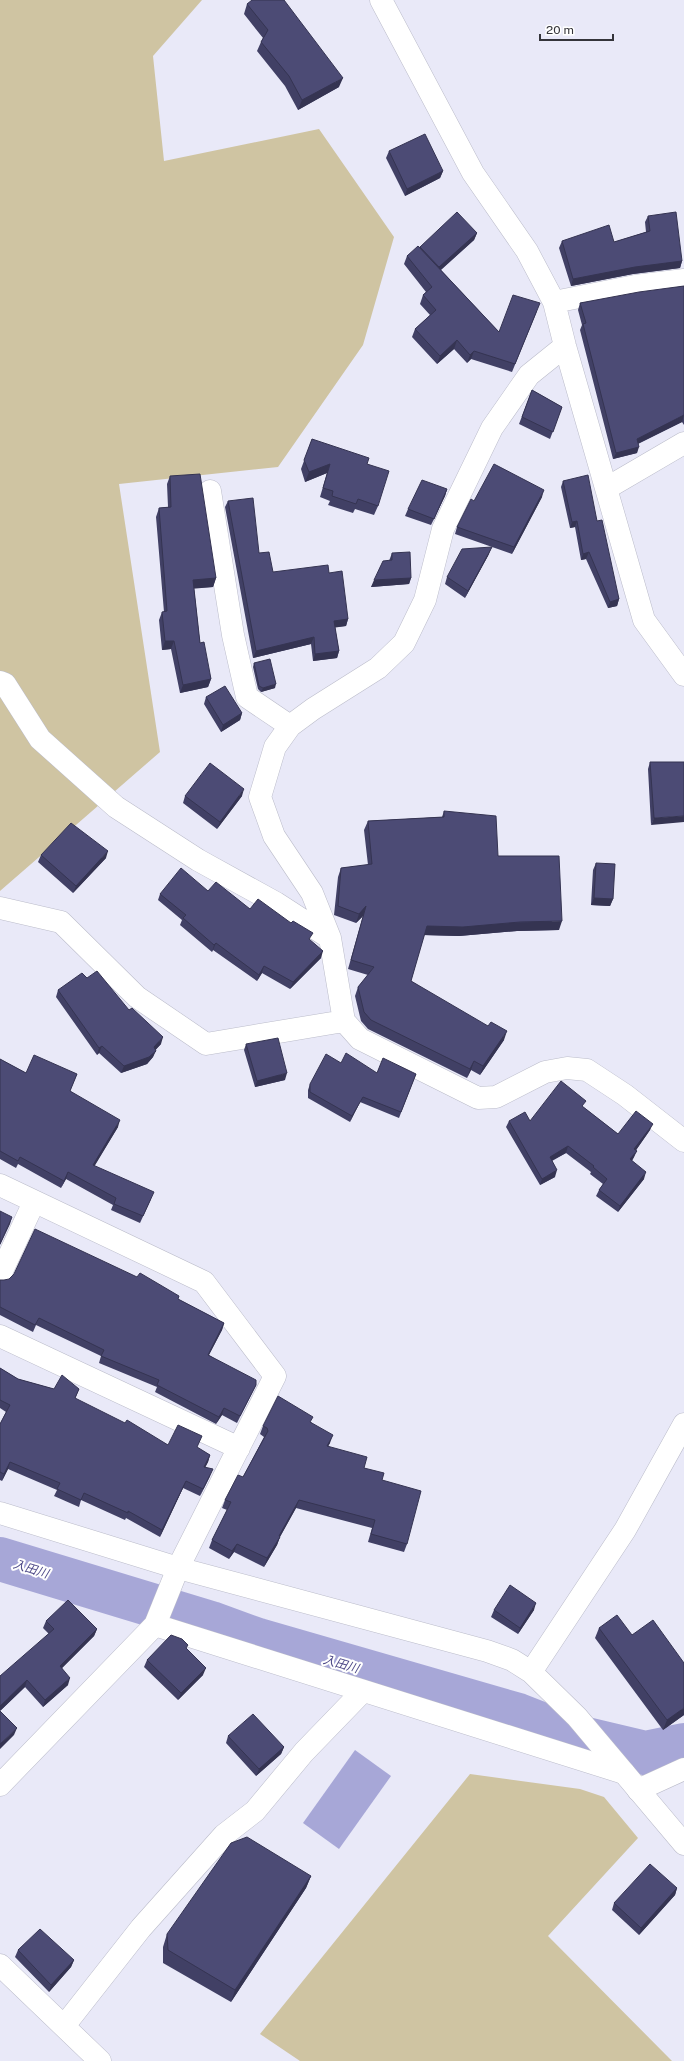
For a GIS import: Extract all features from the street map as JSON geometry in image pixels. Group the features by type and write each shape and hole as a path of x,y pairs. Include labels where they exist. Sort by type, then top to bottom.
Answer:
{"street":[{"path":"382,0 473,173 527,251 554,302 565,346 644,620 684,675"},
{"path":"554,302 635,286 684,280"},
{"path":"565,346 528,375 492,428 443,529 425,600 404,643 378,668 313,709 290,726 275,747 260,797 274,836 312,893 330,938 344,1021 360,1039 478,1098 496,1097 545,1072 567,1068 587,1070 625,1095 684,1141"},
{"path":"607,488 684,443"},
{"path":"210,491 233,635 247,697 290,726"},
{"path":"0,682 5,684 40,739 116,806 198,860 276,903 330,938"},
{"path":"0,908 61,922 137,996 206,1044 344,1021"},
{"path":"0,1185 204,1282 275,1376 178,1568 169,1588 158,1620 0,1785"},
{"path":"0,1275 34,1202"},
{"path":"0,1336 239,1448"},
{"path":"531,1672 625,1530 684,1424"},
{"path":"0,1513 178,1568 487,1651 512,1660 531,1672 577,1717 684,1844"},
{"path":"158,1620 363,1691 624,1773"},
{"path":"64,2026 141,1928 224,1835 255,1811 304,1752 363,1691"},
{"path":"638,1790 684,1769"},
{"path":"0,1966 100,2061"}],"shaded area":[{"path":"0,0 202,0 153,56 164,161 319,129 394,237 363,345 278,467 119,484 160,752 0,891"},
{"path":"470,1774 580,1789 604,1797 638,1838 548,1936 672,2061 300,2061 260,2034"}],"water":[{"path":"355,1750 391,1776 339,1849 303,1823"}],"building":[{"path":"252,0 284,0 343,78 302,100 289,76 261,42 268,30 247,4"},
{"path":"425,134 443,171 407,189 389,151"},
{"path":"457,212 477,233 439,267 420,247"},
{"path":"676,212 682,261 635,267 573,279 562,241 609,225 614,242 650,231 648,216"},
{"path":"418,246 499,332 513,295 540,303 515,364 474,351 470,355 457,340 440,356 415,329 436,310 423,295 432,287 407,256"},
{"path":"684,286 684,415 637,439 639,447 616,453 583,324 586,323 580,303 639,292"},
{"path":"532,390 562,407 553,432 522,417"},
{"path":"312,439 369,458 367,464 389,471 378,506 358,499 356,504 332,496 333,491 323,488 330,464 309,472 304,460"},
{"path":"494,464 544,490 514,547 457,527 471,499 474,501"},
{"path":"200,474 216,578 193,580 200,643 204,642 211,679 183,685 174,641 165,641 162,612 167,611 159,508 171,507 170,476"},
{"path":"588,475 597,521 602,520 619,599 610,602 589,552 583,554 577,521 572,522 563,481"},
{"path":"422,480 447,489 434,519 408,509"},
{"path":"253,498 259,553 269,552 273,572 328,565 329,573 342,571 348,619 334,621 339,651 315,654 314,637 256,651 228,501"},
{"path":"492,547 468,591 447,577 462,549"},
{"path":"410,552 411,578 374,580 383,561 392,560 392,553"},
{"path":"270,659 276,684 263,688 259,686 254,663"},
{"path":"225,686 242,713 223,725 206,697"},
{"path":"650,762 684,762 684,816 654,818"},
{"path":"210,763 244,789 220,822 185,796"},
{"path":"444,811 496,816 498,856 559,856 562,921 520,922 463,927 427,926 411,981 488,1026 491,1022 507,1031 483,1066 474,1061 470,1069 371,1020 364,1012 358,987 374,967 351,960 366,906 359,914 338,906 341,868 372,864 368,821 444,817"},
{"path":"71,823 108,851 76,886 41,855"},
{"path":"596,863 615,864 613,899 594,898"},
{"path":"181,868 208,891 216,882 250,909 258,899 291,923 293,921 313,933 309,939 323,951 293,982 264,966 259,975 216,943 214,945 183,918 186,915 160,894"},
{"path":"97,971 129,1010 132,1008 163,1037 154,1047 156,1051 149,1057 124,1066 102,1046 99,1048 58,990 82,973 87,978"},
{"path":"278,1038 287,1073 257,1081 246,1044"},
{"path":"346,1053 377,1073 383,1058 416,1074 401,1112 363,1097 352,1116 310,1092 310,1084 326,1054 341,1063"},
{"path":"34,1055 77,1074 70,1091 120,1120 93,1165 154,1192 143,1216 114,1204 116,1198 68,1172 64,1181 20,1157 18,1161 0,1151 0,1059 26,1073"},
{"path":"561,1081 586,1101 582,1106 618,1134 636,1111 653,1124 634,1149 637,1151 630,1159 646,1172 620,1206 599,1190 607,1179 593,1167 594,1166 568,1146 550,1157 557,1170 542,1179 509,1121 525,1112 530,1121"},
{"path":"0,1211 12,1217 0,1244"},
{"path":"35,1229 137,1277 140,1273 179,1296 178,1299 224,1323 208,1355 256,1380 256,1385 240,1416 224,1408 219,1417 157,1385 159,1380 101,1356 104,1350 39,1318 35,1325 0,1307 0,1280 9,1279 14,1274"},
{"path":"0,1368 18,1379 54,1389 62,1375 79,1389 75,1398 125,1423 127,1420 168,1445 178,1425 202,1436 197,1447 210,1455 204,1467 213,1469 203,1489 186,1481 162,1530 128,1511 128,1513 84,1493 81,1500 57,1489 60,1483 10,1462 4,1474 0,1472 0,1424 10,1405 0,1400"},
{"path":"278,1396 313,1417 310,1422 333,1435 327,1446 367,1457 364,1468 384,1473 382,1480 421,1491 407,1544 371,1534 375,1520 299,1500 279,1536 280,1537 267,1558 237,1544 232,1551 212,1540 231,1502 225,1500 238,1475 243,1477 268,1431 267,1428 263,1426"},
{"path":"510,1585 536,1603 520,1628 494,1610"},
{"path":"68,1600 97,1629 60,1666 70,1678 45,1700 27,1680 0,1706 0,1676 54,1629 46,1621"},
{"path":"617,1615 632,1635 653,1620 684,1663 684,1708 667,1720 599,1628"},
{"path":"171,1635 182,1639 188,1645 186,1648 206,1668 181,1693 147,1660"},
{"path":"0,1711 17,1728 0,1744"},
{"path":"253,1714 284,1747 259,1769 228,1736"},
{"path":"247,1837 311,1876 235,1990 168,1950 167,1934 231,1843"},
{"path":"650,1864 677,1888 641,1928 614,1903"},
{"path":"40,1929 74,1960 51,1985 18,1950"}],"waterway":[{"name":"入田川","path":"0,1559 211,1623 258,1640 518,1715 569,1735 645,1753 684,1745"}]}
